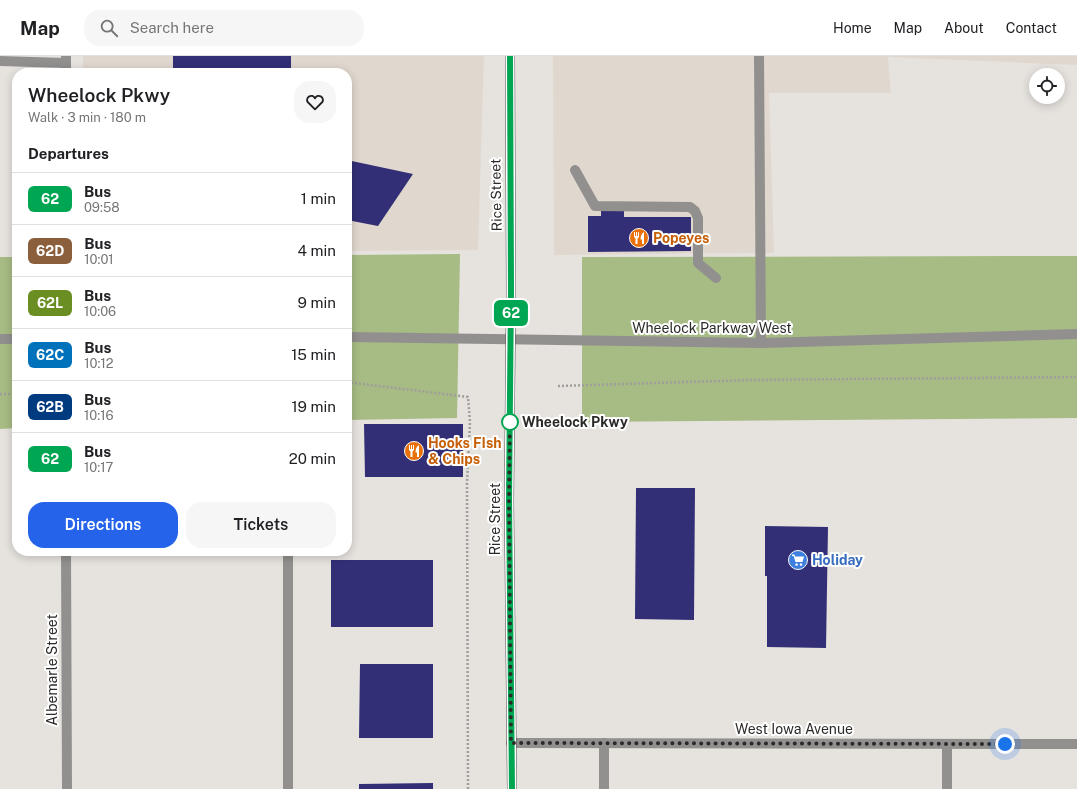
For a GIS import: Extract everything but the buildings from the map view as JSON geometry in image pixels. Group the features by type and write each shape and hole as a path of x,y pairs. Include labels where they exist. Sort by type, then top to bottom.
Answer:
{"main road":[{"name":"Rice Street","path":"510,56 511,340 509,500 512,789"}],"street":[{"path":"0,61 4,56"},
{"path":"759,56 761,343"},
{"path":"0,61 66,64"},
{"path":"575,170 595,206 690,207 698,218 698,263 716,278"},
{"name":"Wheelock Parkway West","path":"352,337 761,343 1077,334"},
{"path":"0,339 12,339"},
{"name":"Albemarle Street","path":"66,556 67,789"},
{"path":"288,556 288,789"},
{"name":"West Iowa Avenue","path":"511,743 1077,744"},
{"path":"604,743 604,789"},
{"path":"947,744 947,789"}],"path":[{"path":"558,386 751,380 1077,377"},
{"path":"352,383 468,397 470,422 467,483 468,789"},
{"path":"0,394 12,394"}],"shaded area":[{"path":"83,56 484,56 478,250 352,251 352,68 83,68"},
{"path":"553,56 1077,56 1077,65 888,57 891,93 769,93 774,253 554,255"}],"green space":[{"path":"460,254 457,418 352,420 352,255"},
{"path":"1077,256 1077,418 582,422 582,257"},
{"path":"0,257 12,257 12,428 0,429"}],"bus line":[{"name":"62","path":"510,56 511,340 509,500 512,789"}],"place":[{"name":"Popeyes","path":"639,238"},
{"name":"Wheelock Pkwy","path":"510,422"},
{"name":"Hooks FIsh & Chips","path":"414,451"},
{"name":"Holiday","path":"798,560"}],"route":[{"path":"510,422 509,500 511,743 1005,744"}]}
